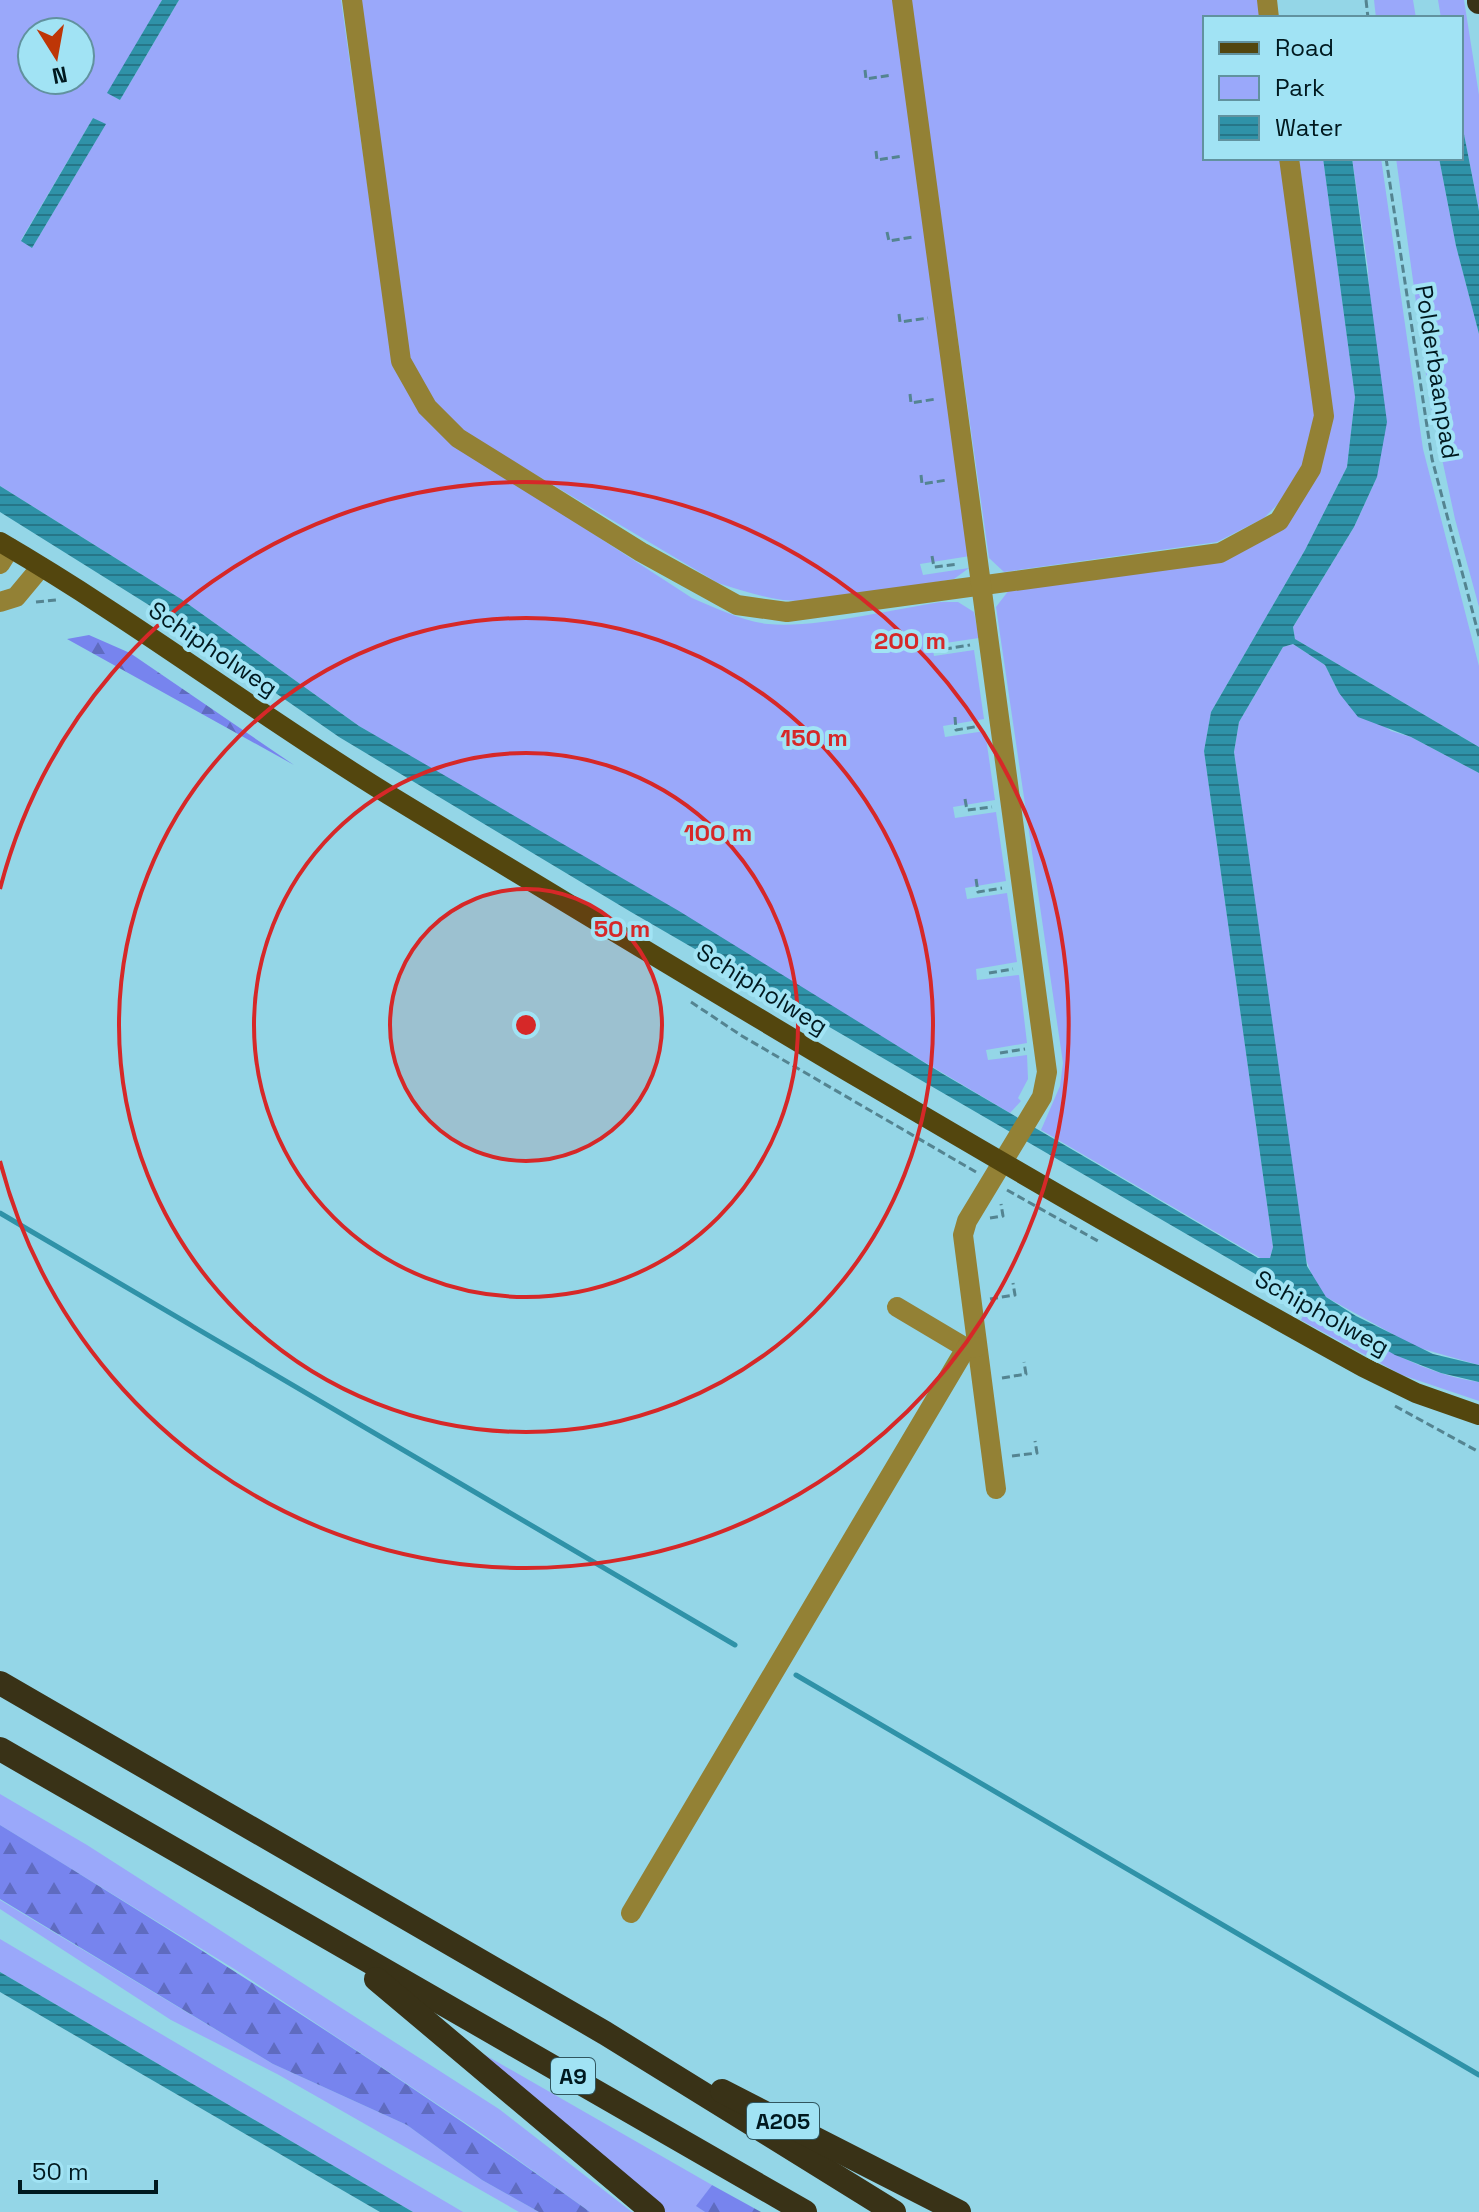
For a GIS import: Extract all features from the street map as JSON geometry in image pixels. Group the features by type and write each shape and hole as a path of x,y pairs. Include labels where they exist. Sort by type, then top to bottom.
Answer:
{"highway":[{"name":"A9","path":"0,1683 605,2033 894,2212"},
{"name":"A9","path":"0,1749 338,1947 535,2054 805,2212"},
{"name":"A9","path":"338,1947 653,2212"},
{"name":"A205","path":"605,2033 869,2163 959,2212"}],"main road":[{"name":"Schipholweg","path":"3,551 41,567 387,794 1000,1164 1363,1367 1416,1393 1479,1415"}],"street":[{"path":"352,0 401,361 427,407 458,438 641,552 737,605 787,612 1220,553 1279,521 1311,469 1324,416 1289,160"},
{"path":"902,0 1044,1047 1046,1084 967,1221 963,1235 971,1301 972,1347 982,1381 996,1489"},
{"path":"0,602 16,597 41,567"},
{"path":"897,1307 972,1347"},
{"path":"631,1913 972,1347"}],"path":[{"path":"865,70 866,79 911,72"},
{"path":"876,151 877,160 922,153"},
{"name":"Polderbaanpad","path":"1386,160 1432,459 1479,636"},
{"path":"887,232 889,241 933,235"},
{"path":"899,314 900,322 945,315"},
{"path":"910,394 911,403 955,396"},
{"path":"921,475 922,484 967,477"},
{"path":"932,556 934,567 978,561"},
{"path":"943,636 945,649 989,642"},
{"path":"955,717 956,730 1000,723"},
{"path":"965,799 967,810 1011,804"},
{"path":"976,879 978,892 1022,885"},
{"path":"989,973 1033,967"},
{"path":"1000,1053 1044,1047"},
{"path":"971,1301 1015,1295 1013,1283"},
{"path":"982,1381 1026,1374 1024,1362"},
{"path":"992,1459 1037,1453 1035,1441"}],"green space":[{"path":"0,0 162,0 108,93 120,100 179,0 341,0 390,344 449,440 692,598 739,617 768,624 807,624 941,602 958,602 974,612 979,638 932,645 934,656 974,650 984,719 943,726 945,737 985,731 995,800 953,807 955,818 996,812 1006,881 965,888 967,899 1007,893 1017,962 976,969 977,980 1019,975 1027,1043 986,1050 988,1060 1027,1055 1028,1079 1018,1098 1021,1101 1010,1113 359,726 181,599 0,486","holes":["93,118 105,125 32,248 21,240"]},
{"path":"359,0 893,0 970,556 920,564 923,575 969,568 954,579 822,600 783,600 750,593 718,583 467,434 435,403 408,360"},
{"path":"910,0 1260,0 1263,16 1203,16 1203,160 1282,160 1313,382 1315,428 1304,467 1286,496 1264,518 1217,542 1004,572 989,558"},
{"path":"1374,0 1413,0 1416,16 1376,16"},
{"path":"1438,0 1464,0 1479,95 1479,211 1463,129 1463,16 1441,16"},
{"path":"1299,160 1323,160 1355,397 1347,467 1305,550 1211,712 1204,751 1273,1247 1270,1258 1262,1259 1041,1130 1060,1086 1063,1063 996,607 1009,590 1258,540 1332,416"},
{"path":"1352,160 1381,160 1423,449 1479,666 1479,747 1295,639 1293,627 1354,527 1377,477 1368,269"},
{"path":"1396,160 1439,160 1456,246 1479,334 1479,607 1455,519 1430,403"},
{"path":"89,635 130,653 294,765 67,639"},
{"path":"1293,644 1325,665 1339,693 1391,731 1411,737 1479,773 1479,1365 1416,1347 1326,1297 1315,1284 1303,1251 1234,752 1239,722 1283,647"},
{"path":"1308,1305 1411,1362 1433,1371 1479,1382 1479,1401 1402,1375 1301,1320"},
{"path":"0,1794 87,1845 499,2109 632,2212 590,2212 482,2134 236,1970 0,1825"},
{"path":"0,1825 299,2013 590,2212 539,2212 482,2180 407,2125 273,2064 0,1899"},
{"path":"0,1900 273,2064 407,2125 482,2180 539,2212 519,2212 279,2075 171,2020 0,1909"},
{"path":"0,1939 463,2212 413,2212 0,1972"},
{"path":"445,2032 712,2185 697,2206 705,2212 661,2212"},
{"path":"712,2185 761,2212 705,2212 696,2206"}],"water":[{"path":"162,0 179,0 120,100 107,93"},
{"path":"93,118 106,124 32,248 21,241"},
{"path":"1463,129 1479,211 1479,334 1456,246 1439,160 1463,160"},
{"path":"1323,160 1352,160 1387,422 1377,477 1354,527 1293,627 1295,639 1479,747 1479,773 1411,737 1358,717 1339,693 1325,665 1293,644 1283,647 1239,722 1234,752 1307,1266 1326,1297 1356,1316 1433,1354 1479,1365 1479,1382 1441,1373 1395,1355 631,912 339,737 152,607 0,512 0,486 181,599 359,726 679,911 943,1074 1258,1258 1270,1258 1273,1247 1204,751 1211,712 1305,550 1347,467 1355,397"},
{"path":"0,1972 413,2212 380,2212 0,1992"}],"waterway":[{"path":"0,1213 735,1645"},
{"path":"796,1675 1479,2075"}]}
